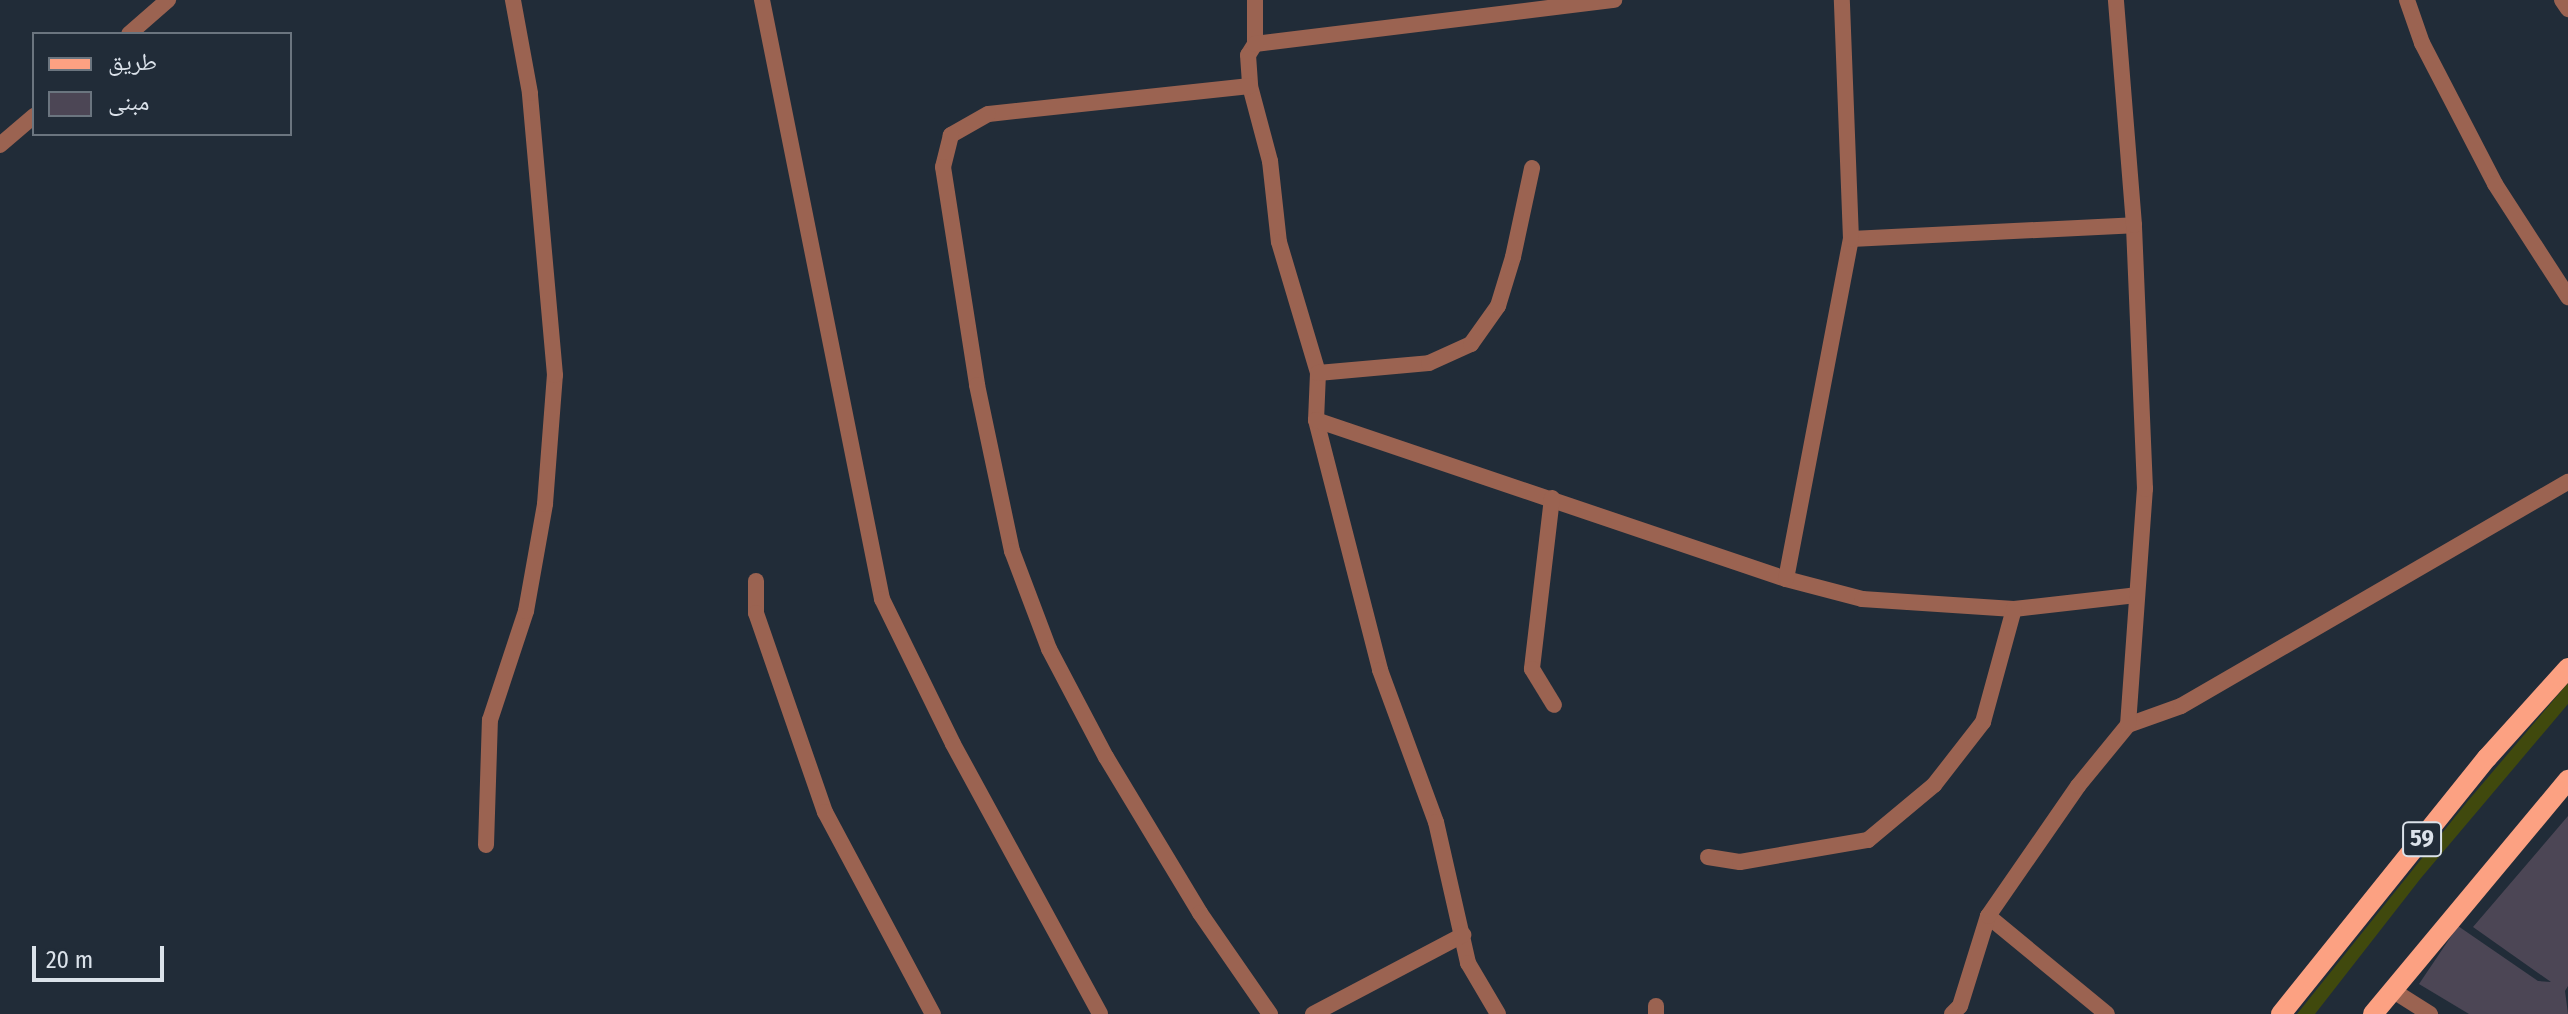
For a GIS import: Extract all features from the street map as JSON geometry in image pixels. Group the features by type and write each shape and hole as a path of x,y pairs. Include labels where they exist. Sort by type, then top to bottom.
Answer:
{"main road":[{"name":"59","path":"2281,1014 2487,758 2568,668"},
{"path":"2373,1014 2568,780"}],"street":[{"path":"131,32 168,0"},
{"path":"486,845 490,720 526,611 545,504 555,375 530,93 513,0"},
{"path":"762,0 882,599 953,744 1100,1014"},
{"path":"1255,0 1255,44 1248,55 1250,86 1270,161 1279,242 1318,373 1316,420 1380,670 1436,822 1468,963 1498,1014"},
{"path":"1255,44 1614,0"},
{"path":"1786,579 1851,239 1845,153 1842,0"},
{"path":"2116,0 2134,225 2145,489 2128,725"},
{"path":"2407,0 2422,43 2495,184 2568,297"},
{"path":"2562,0 2568,9"},
{"path":"1250,86 988,114 951,135 943,167 977,385 1012,551 1049,649 1106,757 1200,913 1270,1014"},
{"path":"0,145 32,118"},
{"path":"1318,373 1429,363 1471,344 1498,306 1513,257 1532,168"},
{"path":"1851,239 2134,225"},
{"path":"1316,420 1786,579 1862,599 2014,609 2136,595"},
{"path":"1952,1014 1960,1006 1988,916 2078,786 2128,725 2181,706 2568,482"},
{"path":"1552,498 1532,669 1554,705"},
{"path":"756,581 756,613 825,812 933,1014"},
{"path":"1708,857 1740,862 1868,840 1934,785 1983,722 2014,609"},
{"path":"1988,916 2107,1014"},
{"path":"1313,1014 1463,935"},
{"path":"2392,990 2430,1014"}],"green space":[{"path":"2568,683 2568,704 2421,878 2315,1014 2297,1014 2467,802"}],"building":[{"path":"2568,816 2568,986 2565,991 2568,1014 2469,1014 2419,984 2458,926 2538,981 2551,982 2473,927"}]}
